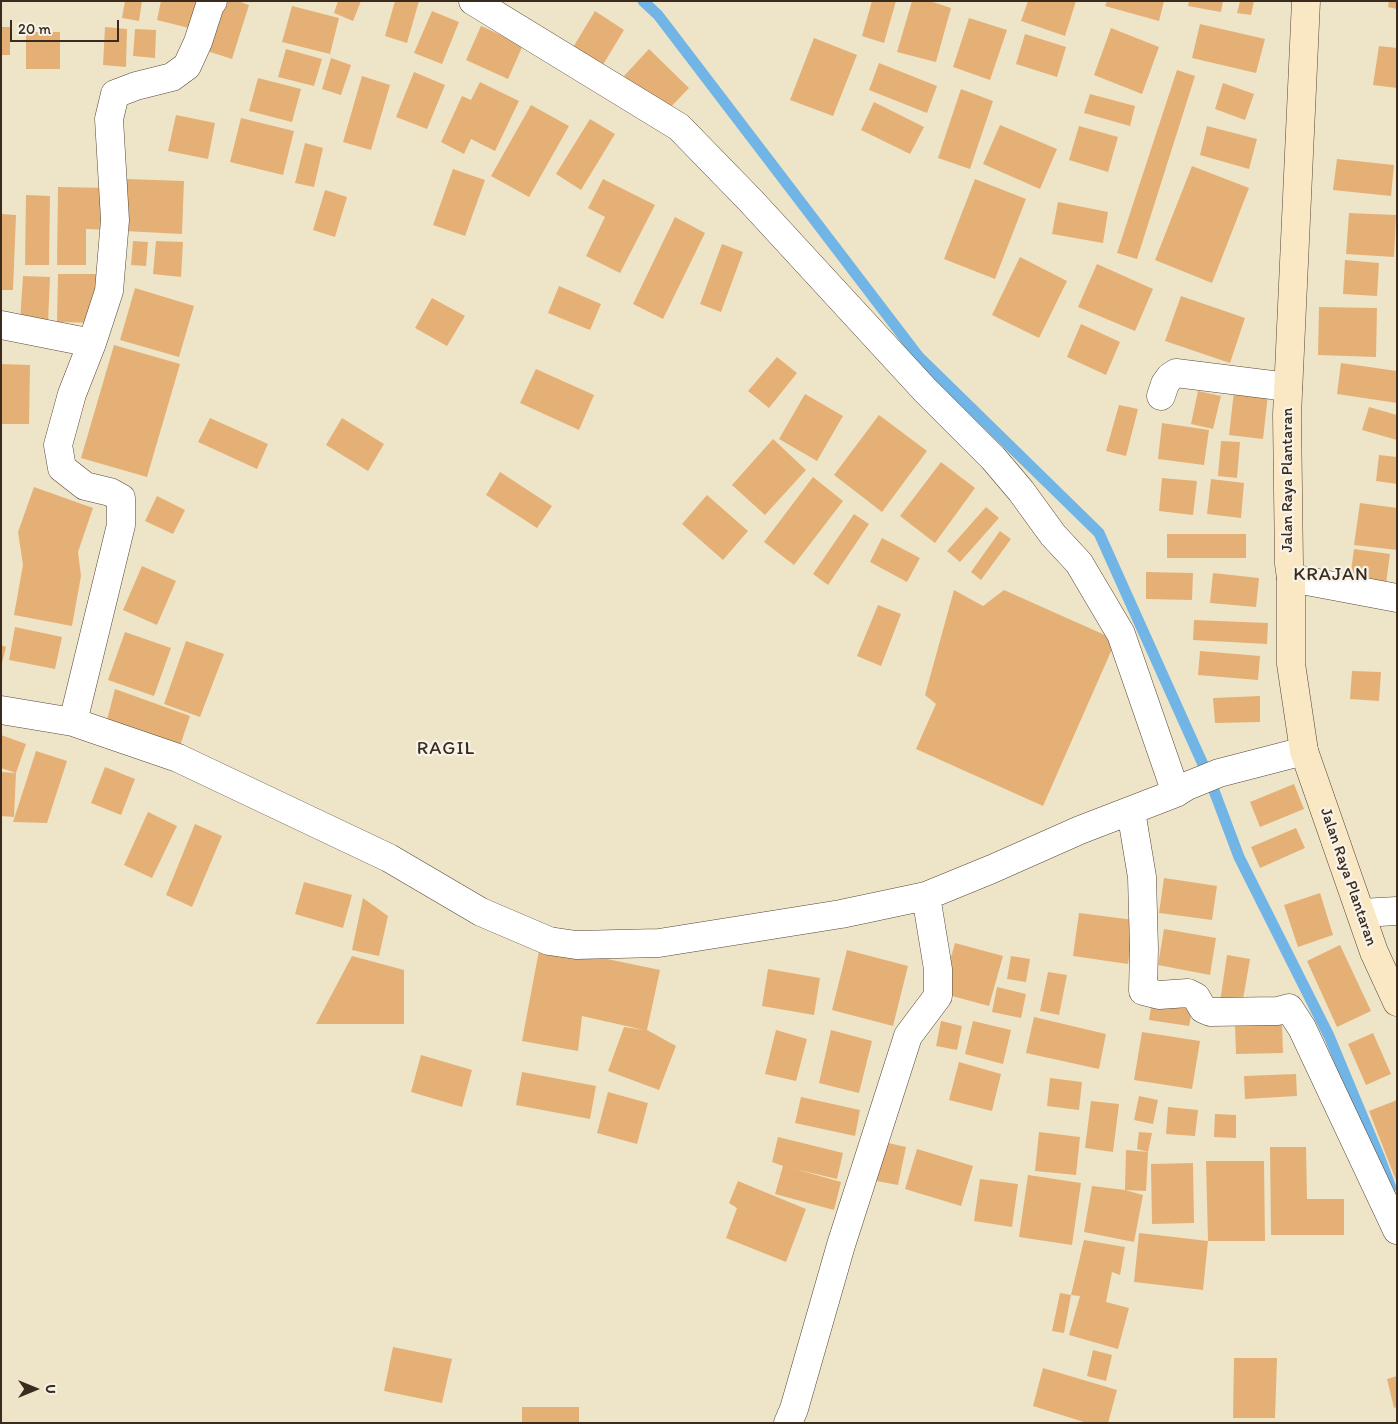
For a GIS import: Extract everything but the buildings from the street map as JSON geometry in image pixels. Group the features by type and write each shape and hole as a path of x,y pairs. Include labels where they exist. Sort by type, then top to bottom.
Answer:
{"main road":[{"name":"Jalan Raya Plantaran","path":"1306,1 1287,415 1291,664 1304,751 1374,952 1397,1002"}],"street":[{"path":"73,722 121,525 121,498 110,492 85,486 62,468 58,446 72,394 92,343 109,291 115,220 109,119 115,94 136,86 172,77 187,66 213,1"},
{"path":"473,1 679,127 751,201 925,390 994,458 1053,535 1079,562 1121,634 1182,790"},
{"path":"1,325 92,343"},
{"path":"1161,396 1165,384 1176,373 1288,387"},
{"path":"1291,578 1397,598"},
{"path":"1,710 73,722 178,758 390,858 482,912 549,941 576,945 659,943 842,914 926,896 1220,773 1304,751"},
{"path":"1130,811 1142,877 1144,949 1142,991 1159,995 1188,993 1196,997 1203,1009 1210,1012 1289,1008 1302,1028 1397,1230"},
{"path":"788,1423 794,1409 841,1245 908,1036 938,996 938,968 926,896"},
{"path":"1361,913 1397,911"}],"waterway":[{"path":"643,1 658,15 919,357 1099,533 1210,780 1239,857 1329,1036 1391,1188"}],"district":[{"name":"KRAJAN","path":"1331,575"},
{"name":"RAGIL","path":"446,749"}]}
